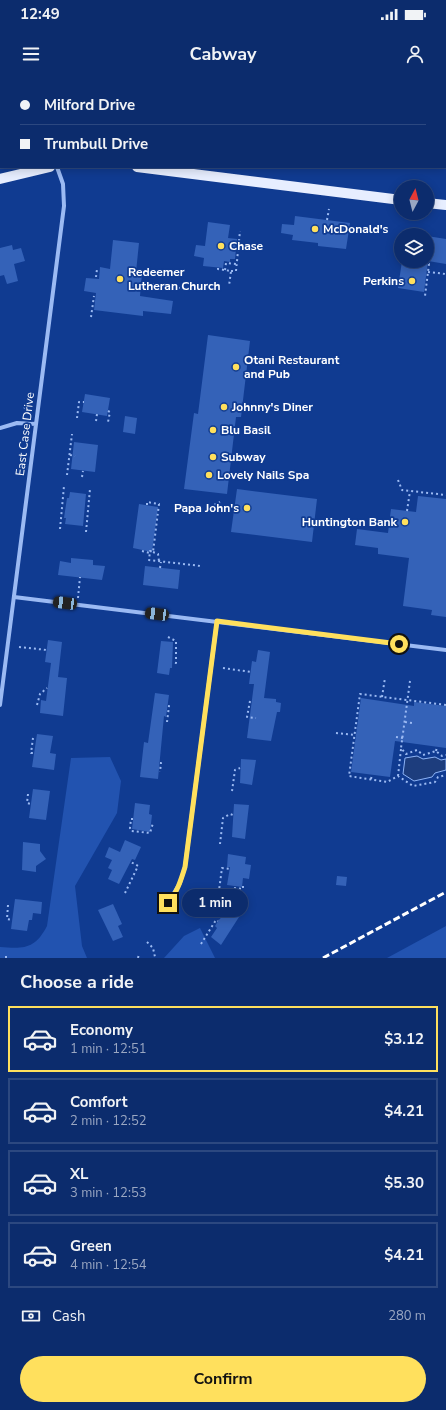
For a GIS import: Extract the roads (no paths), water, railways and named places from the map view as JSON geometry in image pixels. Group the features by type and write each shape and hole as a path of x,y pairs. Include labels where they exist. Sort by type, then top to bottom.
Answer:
{"main road":[{"path":"0,179 46,168"},
{"path":"155,168 173,169 394,199"},
{"path":"434,204 446,206"}],"street":[{"name":"East Case Drive","path":"0,705 64,206 63,184 57,168"},
{"path":"0,428 17,423 36,424"},
{"path":"14,597 446,650"},
{"path":"168,903 178,888 185,867 217,621"}],"railway":[{"path":"323,958 446,892"}],"place":[{"name":"McDonald's","path":"315,229"},
{"name":"Chase","path":"221,246"},
{"name":"Redeemer Lutheran Church","path":"120,279"},
{"name":"Perkins","path":"412,281"},
{"name":"Otani Restaurant and Pub","path":"236,367"},
{"name":"Johnny's Diner","path":"224,407"},
{"name":"Blu Basil","path":"213,430"},
{"name":"Subway","path":"213,457"},
{"name":"Lovely Nails Spa","path":"209,475"},
{"name":"Papa John's","path":"247,508"},
{"name":"Huntington Bank","path":"405,522"}]}
